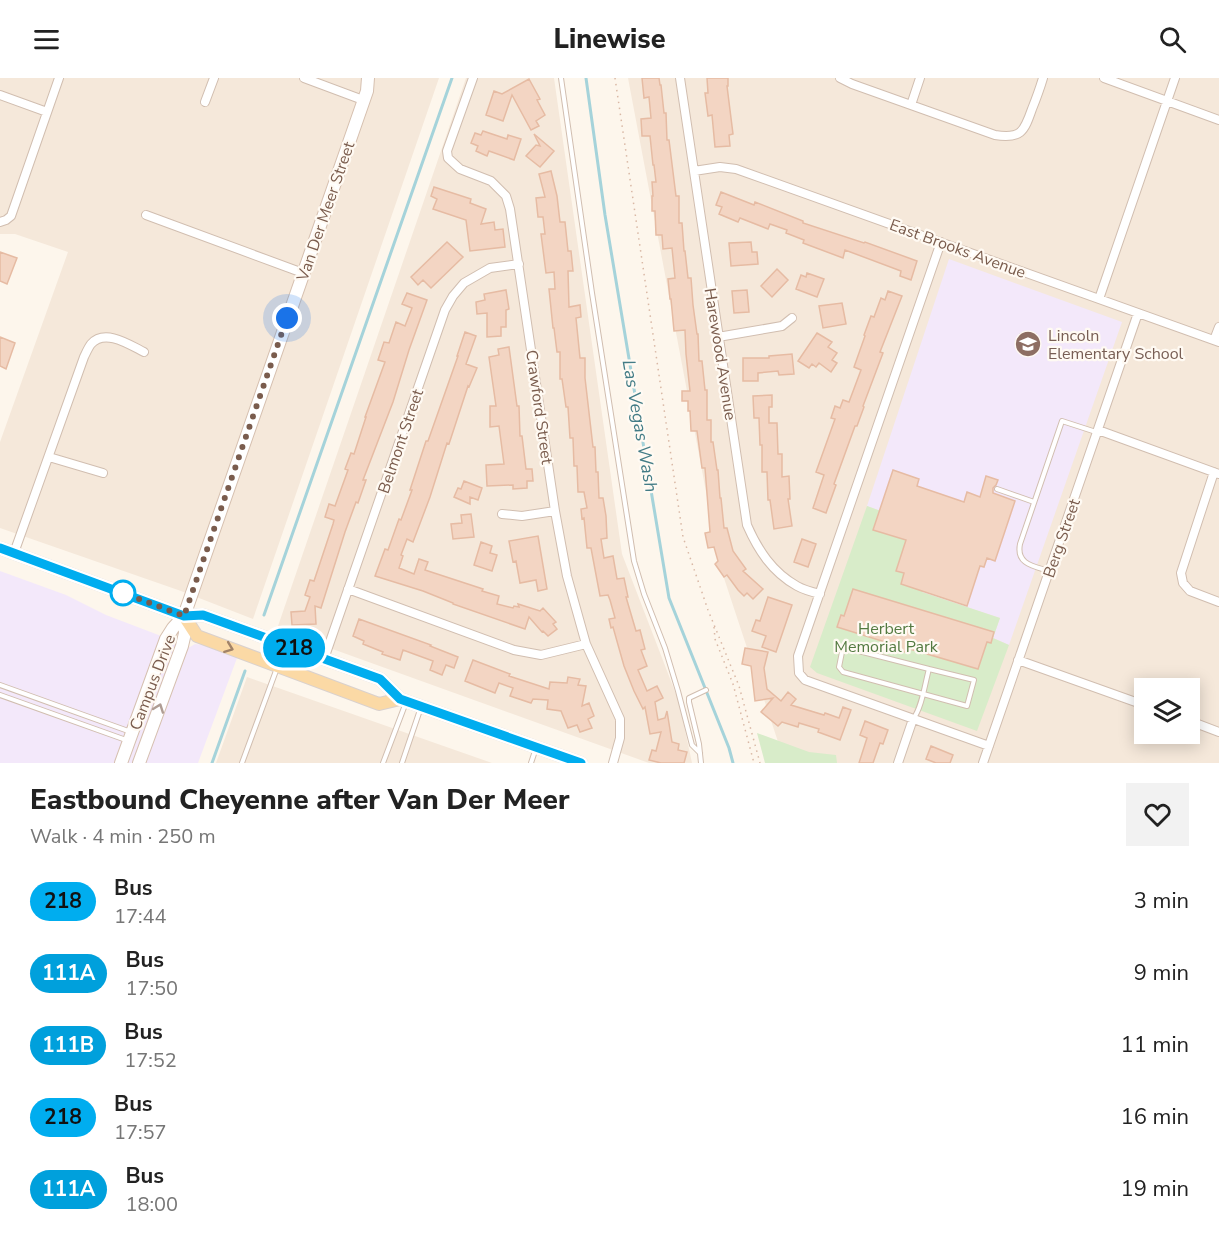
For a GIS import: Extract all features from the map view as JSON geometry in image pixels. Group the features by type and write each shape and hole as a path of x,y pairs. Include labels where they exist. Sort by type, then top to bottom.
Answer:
{"main road":[{"path":"0,548 184,616 203,615 380,679 403,700 581,763"},
{"path":"184,616 197,636 277,667 379,704 403,700"}],"street":[{"path":"3,221 11,216 59,78"},
{"path":"205,102 214,78"},
{"path":"304,78 363,100"},
{"name":"Van Der Meer Street","path":"184,616 367,91 368,78"},
{"name":"Crawford Street","path":"474,78 447,152 448,158 460,169 491,181 506,196 510,209 555,511 567,576 586,644 620,719 620,738 614,763"},
{"name":"Harewood Avenue","path":"680,78 747,525 755,544 773,569 798,587 820,594"},
{"path":"840,78 995,135 1007,137 1017,135 1025,128 1043,78"},
{"path":"911,105 920,78"},
{"path":"1104,78 1219,120"},
{"path":"1099,299 1175,78"},
{"path":"0,95 47,112"},
{"name":"East Brooks Avenue","path":"694,171 720,167 736,169 1217,341"},
{"path":"146,215 303,273"},
{"path":"941,242 798,656 799,673 805,680 989,746"},
{"name":"Belmont Street","path":"324,659 445,310 464,283 490,268 519,264"},
{"name":"Berg Street","path":"983,763 1138,313"},
{"path":"718,337 782,326 792,318"},
{"path":"1217,341 1219,327"},
{"path":"14,554 90,345 99,338 114,338 144,352"},
{"path":"1097,431 1216,473 1181,573 1183,583 1190,591 1219,602"},
{"path":"49,457 103,473"},
{"path":"502,514 522,516 555,511"},
{"path":"348,589 514,650 541,655 586,644"},
{"name":"Campus Drive","path":"121,763 166,639 184,616"},
{"name":"Campus Drive","path":"139,763 182,646 185,633 184,616"},
{"path":"1018,660 1134,701"},
{"path":"897,763 913,719"},
{"path":"1200,725 1219,732"},
{"path":"130,737 147,743"}],"lane":[{"path":"561,78 634,561 665,648 692,746 700,753"},
{"path":"1049,571 1029,564 1019,555 1020,544 1034,502 1062,421 1097,431"},
{"path":"998,489 1034,502"},
{"path":"843,647 929,669 974,680 967,706 843,672 839,668 843,647"},
{"path":"242,763 277,667"},
{"path":"913,719 917,714 929,669"},
{"path":"0,684 130,737"},
{"path":"701,763 689,698 706,690"},
{"path":"0,695 130,737"},
{"path":"383,763 403,700"},
{"path":"402,763 422,707"},
{"path":"531,763 537,747"}],"path":[{"path":"615,78 683,537 739,686 760,763"},
{"path":"714,623 715,639 733,684 754,763"}],"shaded area":[{"path":"0,78 439,78 253,619 181,591 0,528 0,442 68,252 15,234 0,234"},
{"path":"466,78 554,78 622,554 679,702 692,763 649,763 277,629"},
{"path":"628,78 1219,78 1219,763 785,763 720,566"},
{"path":"949,259 1122,322 1009,645 993,638 1000,618 921,592 941,533 867,506"},
{"path":"0,571 66,595 106,615 190,647 195,644 202,645 237,658 198,763 0,763"},
{"path":"247,677 492,763 216,763"}],"green space":[{"name":"Herbert Memorial Park","path":"867,506 942,533 922,592 1000,618 993,638 1009,645 977,731 817,673 810,667"},
{"path":"757,733 809,752 836,755 837,763 765,763"}],"building":[{"path":"642,78 659,78 661,85 676,196 679,196 679,223 682,223 688,278 691,278 699,361 702,361 705,390 707,390 707,420 711,420 711,442 713,442 718,470 724,528 727,528 733,551 746,569 743,571 763,589 753,599 747,593 744,596 727,575 724,577 715,564 718,561 714,547 708,548 705,533 710,532 705,468 702,468 697,431 691,431 688,401 682,401 682,391 690,391 685,330 674,331 668,279 675,278 672,248 663,249 662,235 656,235 655,211 652,211 652,182 656,182 650,136 642,136 641,119 651,118 649,97 644,98"},
{"path":"707,78 728,78 733,134 729,135 730,146 715,147 712,115 708,116 705,93 708,93"},
{"path":"529,79 540,99 537,100 545,115 536,121 539,126 531,130 512,95 503,121 486,115 494,91 502,94"},
{"path":"483,131 507,139 508,135 521,139 514,160 489,151 487,156 476,151 478,146 471,143 475,133 481,135"},
{"path":"534,134 554,151 540,167 526,156 536,145 540,146"},
{"path":"551,171 560,222 565,222 568,251 571,251 573,271 568,271 569,307 580,305 581,317 576,318 580,358 585,358 585,378 593,447 595,447 596,472 598,472 599,498 603,498 606,516 607,538 601,539 604,558 613,556 617,579 624,578 628,597 626,597 636,631 640,630 645,649 641,650 647,666 638,670 647,691 657,686 663,698 655,702 658,720 665,718 667,711 672,742 679,744 678,750 687,752 684,763 661,763 649,760 652,750 656,751 661,732 650,734 645,707 643,709 634,691 613,627 611,628 609,619 615,618 610,600 608,595 600,596 591,548 587,548 581,509 587,508 584,492 578,492 573,438 570,438 568,407 566,407 562,379 560,379 560,352 557,352 553,328 549,289 555,289 554,272 546,273 541,234 545,234 543,217 538,217 536,198 545,197 539,174"},
{"path":"434,187 471,199 470,203 486,209 481,224 494,222 495,230 503,229 505,247 470,251 466,220 433,209 437,199 431,196"},
{"path":"721,192 754,205 755,202 803,221 803,223 917,261 911,280 900,276 901,271 845,250 843,258 803,243 804,240 786,233 787,230 770,224 768,229 740,218 738,222 719,214 722,207 716,205"},
{"path":"447,242 463,257 431,288 423,280 418,285 411,277"},
{"path":"751,242 752,252 757,252 758,264 731,266 729,243"},
{"path":"0,252 17,258 7,284 0,281"},
{"path":"777,269 788,280 772,297 761,286"},
{"path":"807,273 824,279 817,297 796,289 801,275 806,277"},
{"path":"506,290 509,309 506,310 506,327 501,327 501,336 487,337 487,313 477,314 476,302 485,300 484,294"},
{"path":"747,290 749,312 734,313 732,291"},
{"path":"888,291 902,296 880,352 883,353 834,484 836,485 826,513 813,508 824,475 816,472 835,419 831,418 835,406 840,408 843,400 849,402 861,370 854,367 864,335 871,316 874,317 881,298 885,300"},
{"path":"407,293 427,300 393,402 363,480 366,480 345,532 321,608 315,606 316,624 292,625 291,612 305,611 310,597 305,595 310,580 314,581 334,520 325,517 329,504 335,506 348,470 345,469 351,453 354,454 385,362 378,360 384,342 389,343 396,322 405,326 412,308 402,304"},
{"path":"842,303 846,324 823,328 819,306"},
{"path":"465,332 476,336 466,364 477,368 468,386 449,444 447,443 413,542 407,539 399,568 414,574 419,559 428,562 425,570 499,596 497,604 513,608 514,606 519,607 518,604 540,611 543,608 556,622 553,624 557,629 548,636 529,617 525,629 423,591 375,576 385,549 388,550 399,519 401,520"},
{"path":"817,333 832,342 828,347 837,353 832,360 837,363 831,372 819,363 816,367 812,364 809,368 798,361"},
{"path":"0,337 15,343 6,369 0,366"},
{"path":"509,347 526,469 532,469 533,481 527,481 527,488 513,489 513,485 487,486 486,465 504,464 499,426 490,427 490,406 496,406 489,357 499,355 498,349"},
{"path":"792,354 794,374 779,375 778,371 758,373 758,381 743,381 743,358 769,358 769,356"},
{"path":"772,395 769,423 777,423 778,454 782,454 782,477 789,476 790,499 788,499 792,526 774,529 770,500 768,500 767,472 762,472 759,418 754,418 753,396"},
{"path":"893,470 919,479 917,486 964,502 967,492 980,497 986,476 998,480 993,493 1015,501 995,561 987,558 984,567 980,566 967,606 901,584 904,573 896,571 906,540 873,530"},
{"path":"464,481 482,488 478,500 470,497 470,504 454,497"},
{"path":"471,514 474,537 453,539 451,524 462,523 461,515"},
{"path":"538,536 547,589 538,591 536,580 520,583 509,541"},
{"path":"802,539 816,544 808,567 794,562"},
{"path":"481,542 492,546 490,553 497,555 492,571 474,565"},
{"path":"853,589 994,632 991,643 987,642 978,669 910,649 908,653 897,649 898,646 837,627 841,615 844,616"},
{"path":"768,597 792,605 776,652 762,647 766,636 752,631 756,620 760,621"},
{"path":"359,619 458,657 454,668 446,665 442,675 430,670 433,661 403,650 400,660 382,654 383,652 363,644 364,641 353,636"},
{"path":"745,648 768,652 764,668 767,689 781,701 788,692 796,699 791,705 824,715 825,713 839,718 843,707 851,710 840,740 818,732 819,729 799,723 798,727 782,722 778,726 761,712 773,698 755,701 751,666 742,664"},
{"path":"473,660 510,674 509,676 549,689 550,682 567,683 568,677 580,679 578,685 586,686 582,706 589,703 594,716 588,719 592,728 580,732 577,725 568,728 561,711 547,709 548,700 533,699 531,703 510,696 513,688 499,683 495,693 465,681"},
{"path":"865,721 888,730 883,744 880,743 873,763 859,763 867,738 860,735"},
{"path":"931,746 953,755 950,763 936,763 926,759"}],"waterway":[{"name":"Las Vegas Wash","path":"264,615 452,78"},
{"name":"Las Vegas Wash","path":"586,78 605,215 669,598 733,763"},
{"name":"Las Vegas Wash","path":"212,763 245,671"}],"bus line":[{"name":"218","path":"0,548 184,616 203,615 380,679 400,699 581,763"}],"place":[{"name":"Lincoln Elementary School","path":"1028,344"}],"route":[{"path":"123,593 121,592 184,616 287,318"}]}
